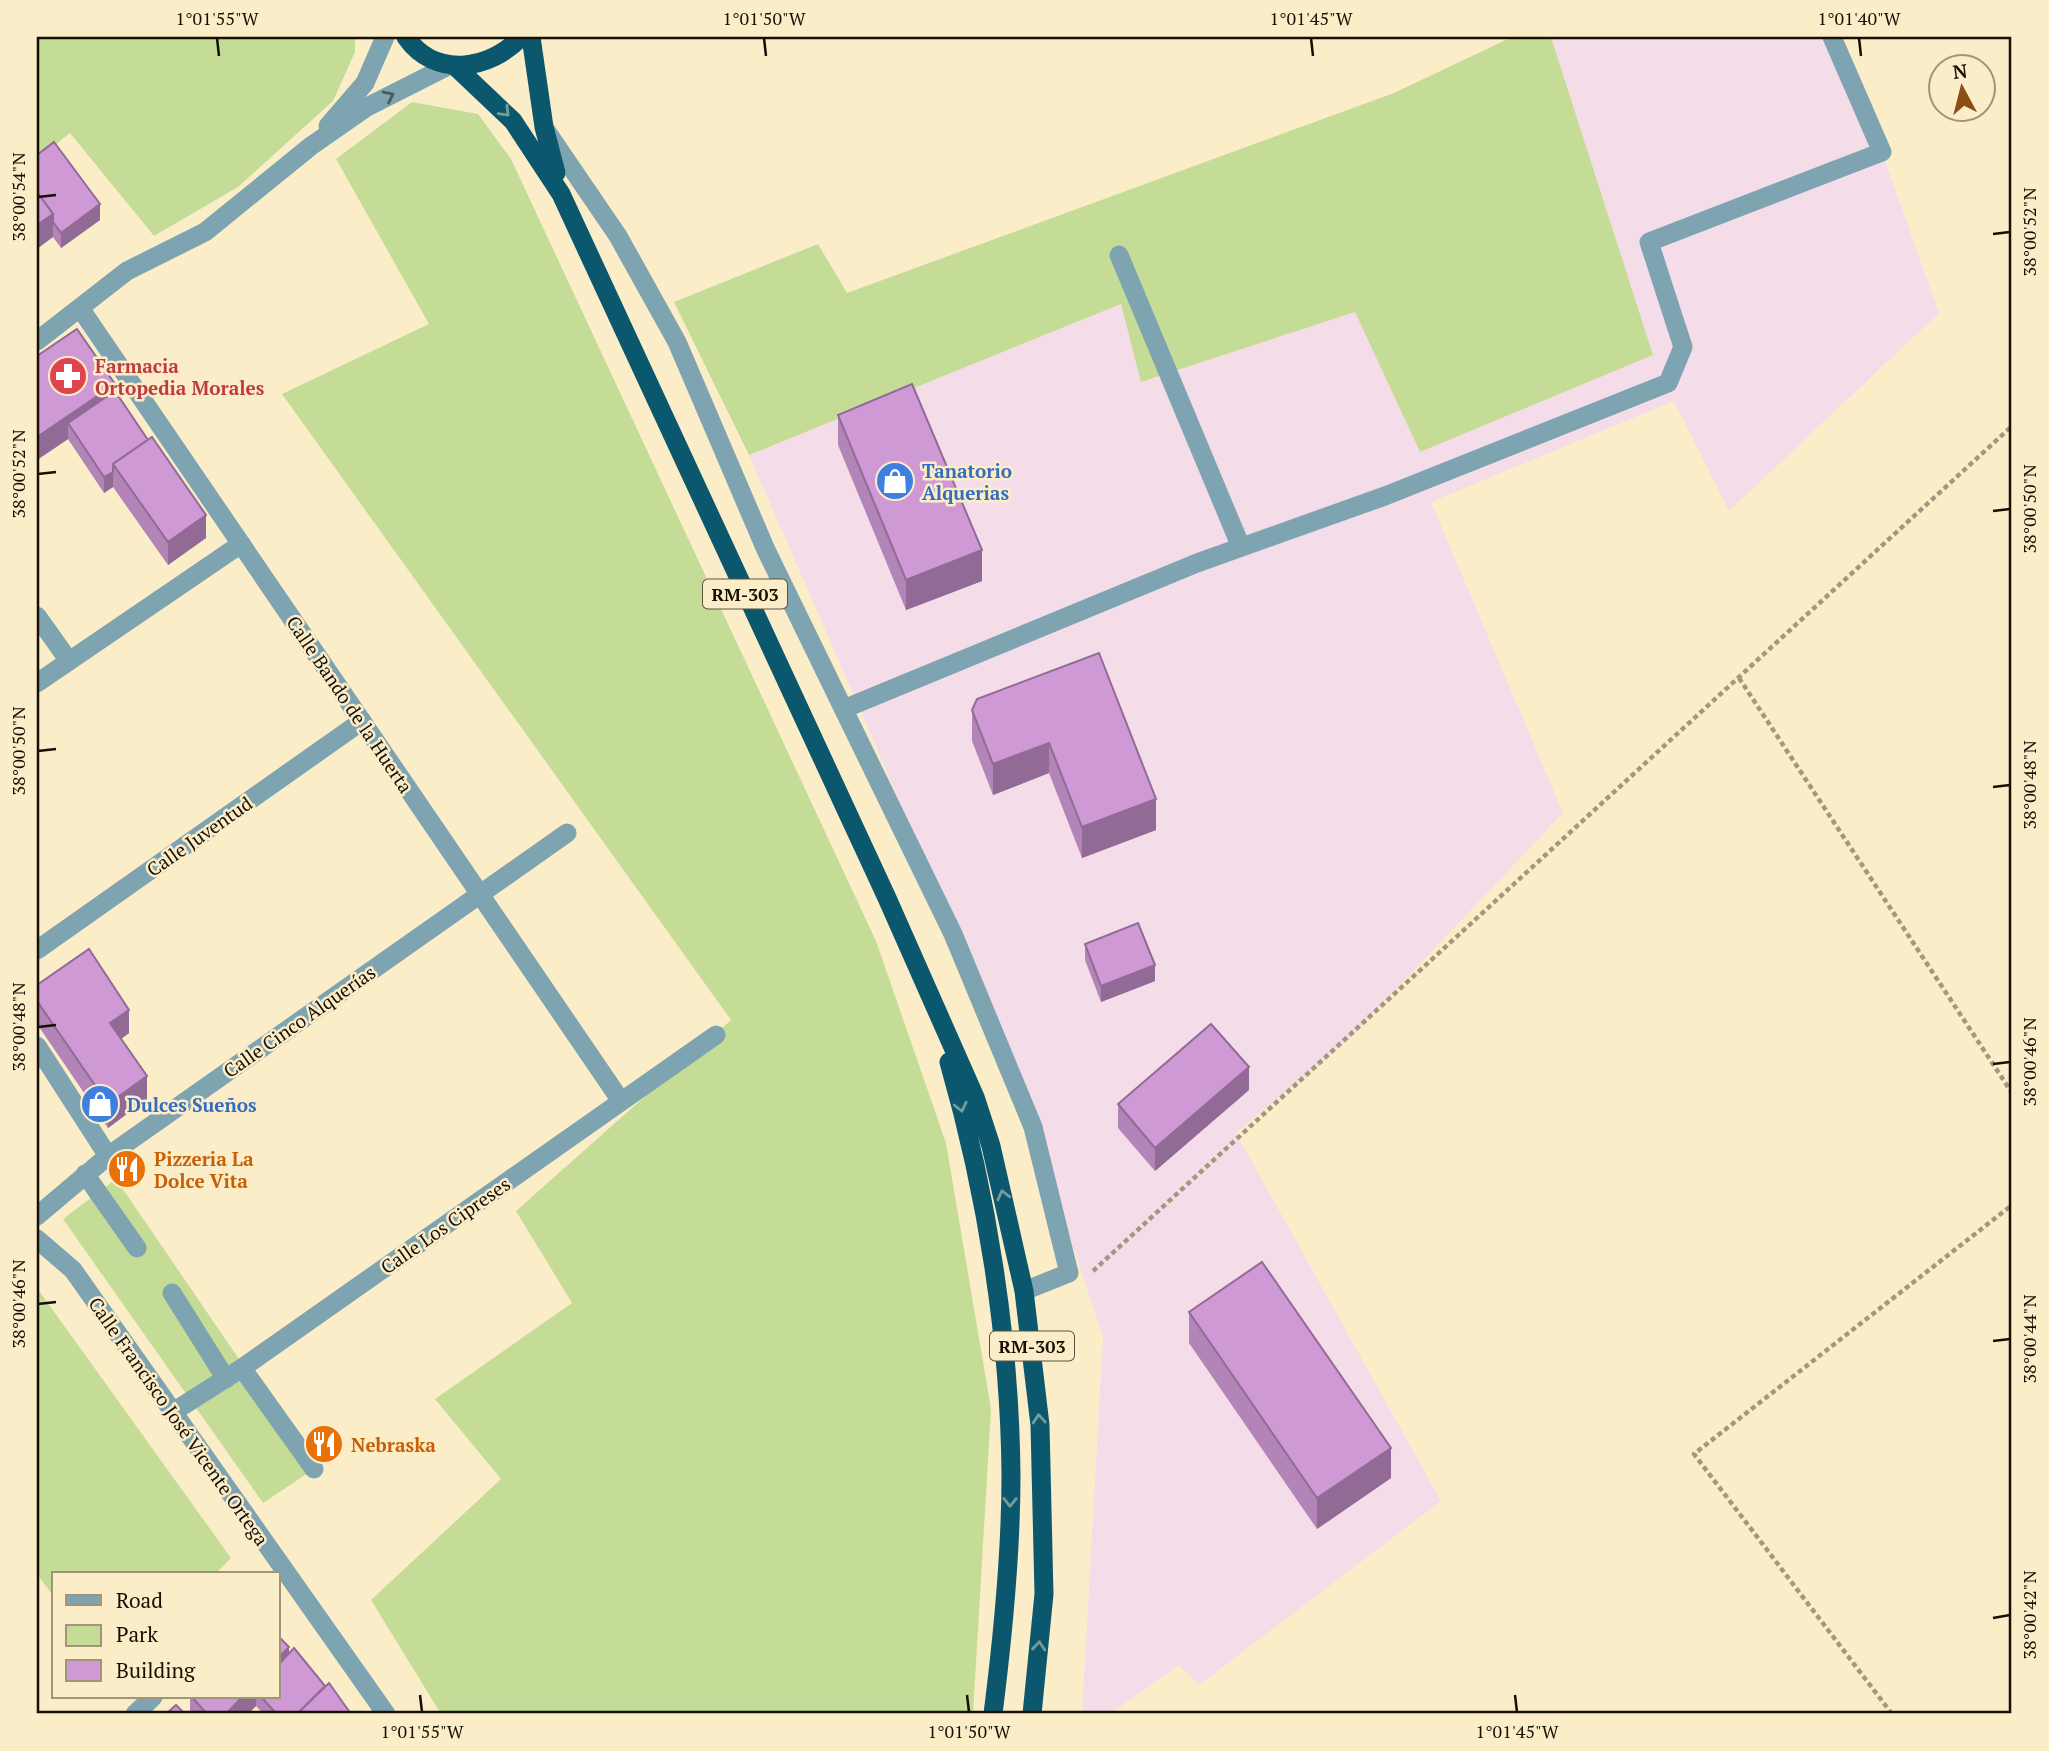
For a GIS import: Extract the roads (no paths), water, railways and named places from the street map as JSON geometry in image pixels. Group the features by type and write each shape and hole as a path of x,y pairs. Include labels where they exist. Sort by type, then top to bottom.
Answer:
{"highway":[{"name":"RM-303","path":"406,37 429,58 452,66 513,121 561,194 975,1097 991,1146 1024,1291 1036,1380 1044,1516 1044,1594 1032,1714"},
{"path":"452,66 491,61 521,37"},
{"name":"RM-303","path":"531,37 544,127 561,194"},
{"name":"RM-303","path":"930,994 973,1160 996,1298 1005,1384 1011,1475 993,1714"}],"street":[{"path":"311,146 365,83 385,37"},
{"path":"846,708 1241,547 1385,496 1668,383 1683,346 1648,242 1882,152 1832,37"},
{"path":"37,341 127,271 205,232 311,146 368,107 452,66"},
{"path":"544,127 618,236 677,342 766,550 846,708 953,934 1033,1127 1069,1273 1024,1291"},
{"path":"1119,256 1241,547"},
{"name":"Calle Bando de la Huerta","path":"80,308 621,1101"},
{"path":"37,683 242,544"},
{"path":"37,616 69,661"},
{"name":"Calle Juventud","path":"37,950 362,721"},
{"name":"Calle Cinco Alquerías","path":"37,1216 108,1156 567,833"},
{"name":"Calle Los Cipreses","path":"173,1412 234,1373 716,1035"},
{"path":"37,1046 108,1156"},
{"path":"85,1174 137,1248"},
{"name":"Calle Francisco José Vicente Ortega","path":"37,1239 73,1270 282,1574 386,1714"},
{"path":"172,1293 234,1373 314,1468"},
{"path":"135,1714 152,1698"}],"place":[{"name":"Farmacia Ortopedia Morales","path":"68,376"},
{"name":"Tanatorio Alquerias","path":"895,481"},
{"name":"Dulces Sueños","path":"100,1104"},
{"name":"Pizzeria La Dolce Vita","path":"127,1169"},
{"name":"Nebraska","path":"324,1444"}]}
